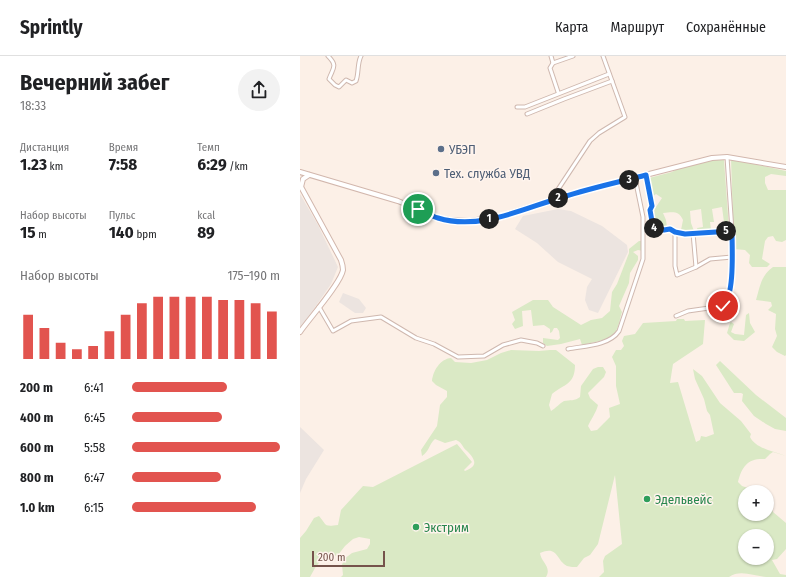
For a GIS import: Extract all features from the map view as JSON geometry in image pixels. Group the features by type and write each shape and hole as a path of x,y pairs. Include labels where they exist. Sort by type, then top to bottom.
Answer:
{"street":[{"path":"328,56 334,64 330,80 339,87 346,80 352,83 356,81 358,76 358,64 361,56"},
{"path":"551,56 553,64"},
{"path":"564,99 550,68 551,65 573,56"},
{"path":"551,200 590,141 599,133 625,117 603,56"},
{"path":"517,108 524,107 609,74"},
{"path":"527,114 612,81"},
{"path":"300,172 394,200 438,218 470,221 513,213 551,200 712,158 727,157 786,167"},
{"path":"676,316 688,311 723,306 726,303 731,284 732,257 732,231 727,157"},
{"path":"300,332 340,276 343,266 301,186 303,179 309,175"},
{"path":"646,175 652,206 650,210 653,227 664,230 670,229 685,234 732,231"},
{"path":"568,349 604,342 615,336 619,331 643,259 643,216 635,178"},
{"path":"674,231 675,266 677,275 696,268 710,259 732,257"},
{"path":"693,234 696,268"},
{"path":"319,307 333,330 351,321 381,317 416,338 434,344 458,357 484,356 503,344 521,340 543,346"}],"shaded area":[{"path":"300,194 318,225 338,267 331,284 300,329"},
{"path":"558,209 571,211 602,226 627,245 628,252 598,313 589,310 585,300 587,287 592,279 558,262 537,243 515,229 523,216"},
{"path":"343,293 359,299 366,308 363,313 355,313 339,302"},
{"path":"300,427 324,450 306,479 300,493"}],"green space":[{"path":"731,159 786,171 786,176 771,174 765,177 765,183 768,190 786,190 786,240 782,242 776,241 773,236 768,237 765,241 762,259 770,264 767,267 752,267 749,263 750,255 745,250 734,249"},
{"path":"712,160 724,160 729,229 725,230 722,207 712,209 714,222 710,222 711,230 698,231 697,228 703,227 701,209 690,211 691,223 694,231 688,232 681,230 683,220 675,212 663,213 667,228 656,225 652,213 662,198 656,194 652,197 649,178 672,172 679,168"},
{"path":"639,241 642,241 643,251 638,250 633,252 638,256 638,260 630,273 629,283 619,306 622,312 618,327 610,337 582,345 580,339 547,346 543,343 543,338 558,340 560,338 559,331 557,328 554,328 550,333 550,329 544,325 533,326 531,310 522,311 523,326 515,329 512,324 515,320 512,312 533,300 548,300 553,307 581,325 591,320 602,318 610,311 612,292 617,284 629,253 629,249"},
{"path":"773,267 786,267 785,356 777,352 772,347 777,336 775,329 776,314 768,310 772,306 771,302 756,300 763,278"},
{"path":"749,313 750,323 755,332 744,341 734,340 727,333 730,323 731,322 734,324 731,332 744,335 746,315"},
{"path":"677,319 684,319 685,321 705,320 703,344 673,364 670,383 678,382 696,442 700,440 701,436 706,437 714,434 710,415 707,411 704,399 695,379 693,369 702,376 720,403 741,421 751,434 750,437 756,444 786,456 773,452 765,459 754,460 744,467 738,482 741,485 738,485 738,521 774,521 774,513 786,523 786,549 777,559 774,560 774,529 738,529 738,565 774,565 774,564 780,574 786,575 786,577 766,577 738,573 729,577 599,577 604,572 603,561 605,556 622,544 615,475 598,544 590,555 584,558 577,567 567,566 554,552 546,551 540,553 548,570 546,577 341,577 343,575 342,565 344,559 352,553 367,549 370,544 370,539 359,537 353,539 338,555 322,559 310,577 300,577 300,538 314,518 319,516 326,525 338,525 341,510 363,486 373,487 457,444 472,462 464,470 469,469 474,465 474,460 472,457 461,443 456,440 445,443 435,439 422,456 421,450 437,426 440,405 447,397 447,391 432,381 434,373 440,363 451,358 455,362 471,363 487,360 511,350 556,350 575,365 575,372 568,383 552,394 549,405 551,411 564,401 574,400 580,397 581,386 593,369 603,367 606,372 604,377 588,393 590,398 598,405 588,426 591,431 597,430 610,417 609,408 620,404 616,386 616,366 612,357 616,350 621,350 624,346 622,341 624,336 635,334 643,323 676,321"},
{"path":"720,361 756,395 786,418 786,431 775,429 754,416 742,401 743,394 734,393 716,365"}],"place":[{"name":"УБЭП","path":"441,149"},
{"name":"Тех. служба УВД","path":"436,173"},
{"name":"Эдельвейс","path":"647,499"},
{"name":"Экстрим","path":"416,527"}],"route":[{"path":"418,209 445,220 480,220 502,216 571,194 646,175 652,206 650,210 653,227 656,229 670,229 675,232 685,234 732,231 731,284 726,303 723,306"}]}
